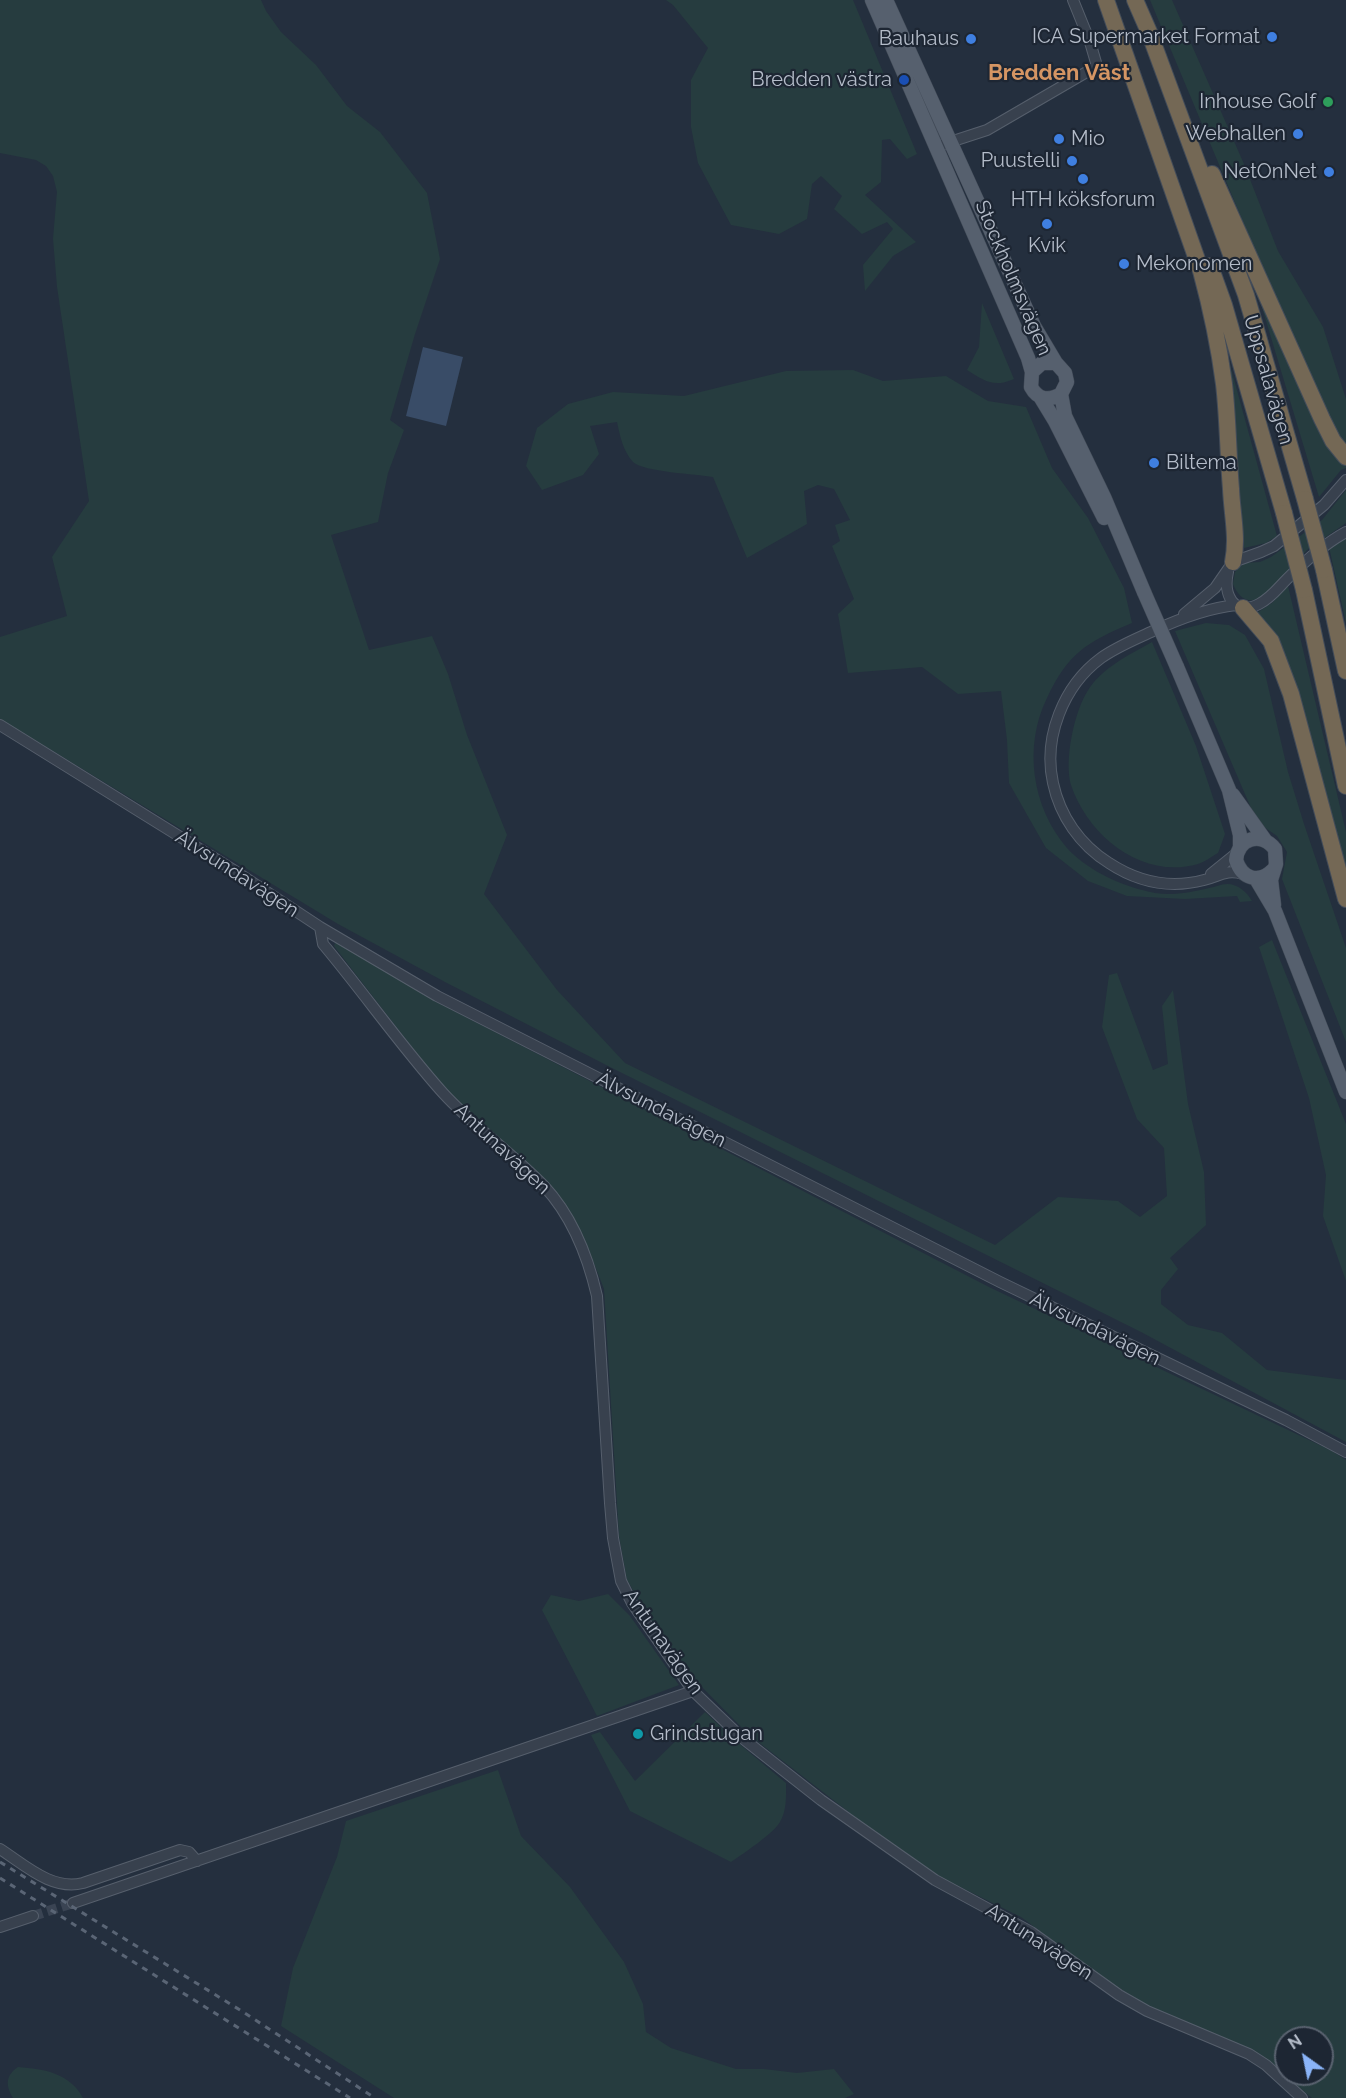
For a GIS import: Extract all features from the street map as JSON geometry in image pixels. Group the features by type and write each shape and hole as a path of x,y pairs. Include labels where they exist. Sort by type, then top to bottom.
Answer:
{"highway":[{"name":"Uppsalavägen","path":"1106,0 1167,148 1224,305 1304,590 1346,786"},
{"path":"1106,0 1201,271 1211,307 1224,383 1236,548 1231,565"},
{"name":"Uppsalavägen","path":"1135,0 1149,32 1246,295 1324,570 1346,671"},
{"path":"1149,32 1322,419 1333,441 1346,457"},
{"path":"1239,606 1271,641 1291,694 1346,899"}],"main road":[{"name":"Stockholmsvägen","path":"872,0 934,147 1028,358 1032,372 1031,387 1041,398 1142,588"},
{"name":"Stockholmsvägen","path":"886,0 1034,326 1067,377 1066,387 1061,394 1065,416 1104,497 1229,790 1240,835 1238,850"},
{"name":"Stockholmsvägen","path":"1032,372 1042,363 1056,363"},
{"path":"1041,398 1051,399 1061,394"},
{"name":"Stockholmsvägen","path":"1229,790 1265,840"},
{"path":"1275,911 1236,860 1238,850 1252,839 1265,840 1275,849 1277,856 1271,880 1275,911 1346,1092"},
{"path":"1250,876 1268,875 1273,870"}],"street":[{"path":"934,147 987,130 1097,66 1073,0"},
{"path":"1172,622 1215,588 1231,565 1274,546 1324,505 1346,480"},
{"path":"1250,876 1230,871 1204,880 1178,885 1151,882 1108,863 1087,847 1069,824 1056,798 1050,769 1052,740 1059,710 1077,682 1100,658 1172,622 1200,613 1257,605 1271,597 1309,559 1346,532"},
{"path":"1231,565 1225,585 1229,598 1239,606"},
{"name":"Älvsundavägen","path":"0,725 232,869 320,927 437,996 1000,1282 1286,1420 1346,1452"},
{"path":"1204,880 1238,850"},
{"name":"Antunavägen","path":"320,927 323,944 423,1070 452,1102 545,1187 561,1208 580,1243 597,1296 611,1515 621,1581 655,1638 693,1691 741,1737 782,1771 919,1870 1031,1932 1119,1995 1147,2011 1249,2054 1266,2065 1302,2098"},
{"path":"73,1904 693,1691"},
{"path":"0,1849 50,1881 66,1886 83,1883 180,1850 189,1852 196,1861"},
{"path":"0,1927 33,1916"}],"green space":[{"path":"0,0 261,0 281,32 316,65 347,106 380,132 427,193 440,259 390,420 404,430 388,473 378,522 331,535 369,650 432,636 448,674 467,735 507,835 484,894 557,990 625,1063 995,1245 1058,1197 1118,1201 1140,1217 1167,1196 1164,1148 1137,1119 1102,1027 1109,975 1117,973 1153,1070 1168,1064 1162,1006 1173,990 1188,1104 1204,1172 1206,1225 1170,1258 1178,1269 1161,1290 1161,1304 1188,1325 1222,1333 1267,1370 1346,1380 1346,1442 1141,1332 610,1067 445,982 338,924 0,719 0,637 67,616 52,557 89,501 57,287 53,239 57,192 53,176 46,166 36,160 0,153"},
{"path":"666,0 853,0 917,154 907,159 890,139 882,140 881,182 865,195 916,242 893,256 865,291 863,265 893,229 887,222 862,234 834,209 842,196 821,176 812,184 807,219 779,234 731,225 698,163 691,127 691,80 708,48 673,5"},
{"path":"1150,0 1172,0 1244,164 1278,251 1323,327 1346,399 1346,450 1335,431 1275,298"},
{"path":"1254,281 1327,445 1334,456 1346,465 1346,468 1341,470 1319,497"},
{"path":"982,303 1014,379 1007,382 989,382 967,370 979,347"},
{"path":"1227,354 1277,536 1266,543 1244,548"},
{"path":"853,370 883,381 946,376 988,401 1026,407 1052,468 1088,518 1124,588 1132,623 1103,636 1080,651 1063,670 1047,698 1035,736 1034,756 1035,776 1046,814 1055,832 1076,857 1096,871 1119,882 1155,893 1169,894 1231,884 1242,889 1252,901 1240,902 1237,896 1185,899 1127,896 1088,881 1046,848 1009,783 1001,691 958,694 922,667 848,673 838,614 854,599 832,546 840,541 835,525 850,520 834,489 818,485 804,491 807,524 747,558 713,477 648,468 633,462 621,438 617,422 590,426 599,454 583,475 542,490 526,466 537,428 568,404 613,392 684,396 786,371"},
{"path":"1346,490 1346,523 1307,550 1268,593 1252,600 1239,595 1233,584 1235,572 1240,567 1245,563 1260,562 1271,557 1322,520"},
{"path":"1346,536 1346,623 1329,547"},
{"path":"1288,586 1346,832 1346,880 1255,614 1272,603"},
{"path":"1206,623 1229,625 1245,635 1264,669 1288,772 1346,948 1346,1042 1282,879 1287,852 1277,836 1257,822 1175,631"},
{"path":"1152,642 1196,746 1225,834 1218,853 1198,864 1177,867 1157,866 1120,850 1090,821 1071,785 1069,763 1074,724 1087,692 1108,669"},
{"path":"336,940 431,999 989,1287 1332,1451 1346,1460 1346,2098 1312,2098 1297,2086 1334,2086 1334,2026 1274,2026 1274,2067 1258,2054 1149,2007 1099,1975 1021,1917 942,1878 859,1820 748,1734 697,1682 646,1612 627,1580 619,1536 604,1289 586,1243 561,1198 542,1177 456,1100 428,1068 334,946"},
{"path":"1272,940 1346,1124 1346,1281 1323,1216 1326,1175 1309,1098 1259,947"},
{"path":"608,1594 630,1616 679,1685 597,1716 542,1610 551,1595 579,1601"},
{"path":"705,1712 786,1783 785,1808 780,1822 765,1838 731,1862 630,1811 591,1735 600,1732 635,1781"},
{"path":"498,1770 521,1836 570,1887 624,1962 643,2004 646,2032 671,2048 736,2069 764,2069 797,2073 834,2069 854,2094 845,2098 394,2098 281,2026 293,1968 337,1857 346,1821"},
{"path":"18,2067 47,2071 64,2078 78,2090 83,2098 13,2098 8,2081 11,2073"}],"water":[{"path":"423,347 463,357 446,426 406,416"}],"tunnel":[{"path":"33,1916 73,1903"}],"railway":[{"path":"0,1862 240,2010 375,2098"},
{"path":"0,1878 350,2098"}],"place":[{"name":"ICA Supermarket Format","path":"1272,37"},
{"name":"Bauhaus","path":"971,39"},
{"name":"Bredden västra","path":"904,80"},
{"name":"Inhouse Golf","path":"1328,102"},
{"name":"Webhallen","path":"1298,134"},
{"name":"Mio","path":"1059,139"},
{"name":"Puustelli","path":"1072,161"},
{"name":"NetOnNet","path":"1329,172"},
{"name":"HTH köksforum","path":"1083,179"},
{"name":"Kvik","path":"1047,224"},
{"name":"Mekonomen","path":"1124,264"},
{"name":"Biltema","path":"1154,463"},
{"name":"Grindstugan","path":"638,1734"}],"district":[{"name":"Bredden Väst","path":"1059,73"}]}
